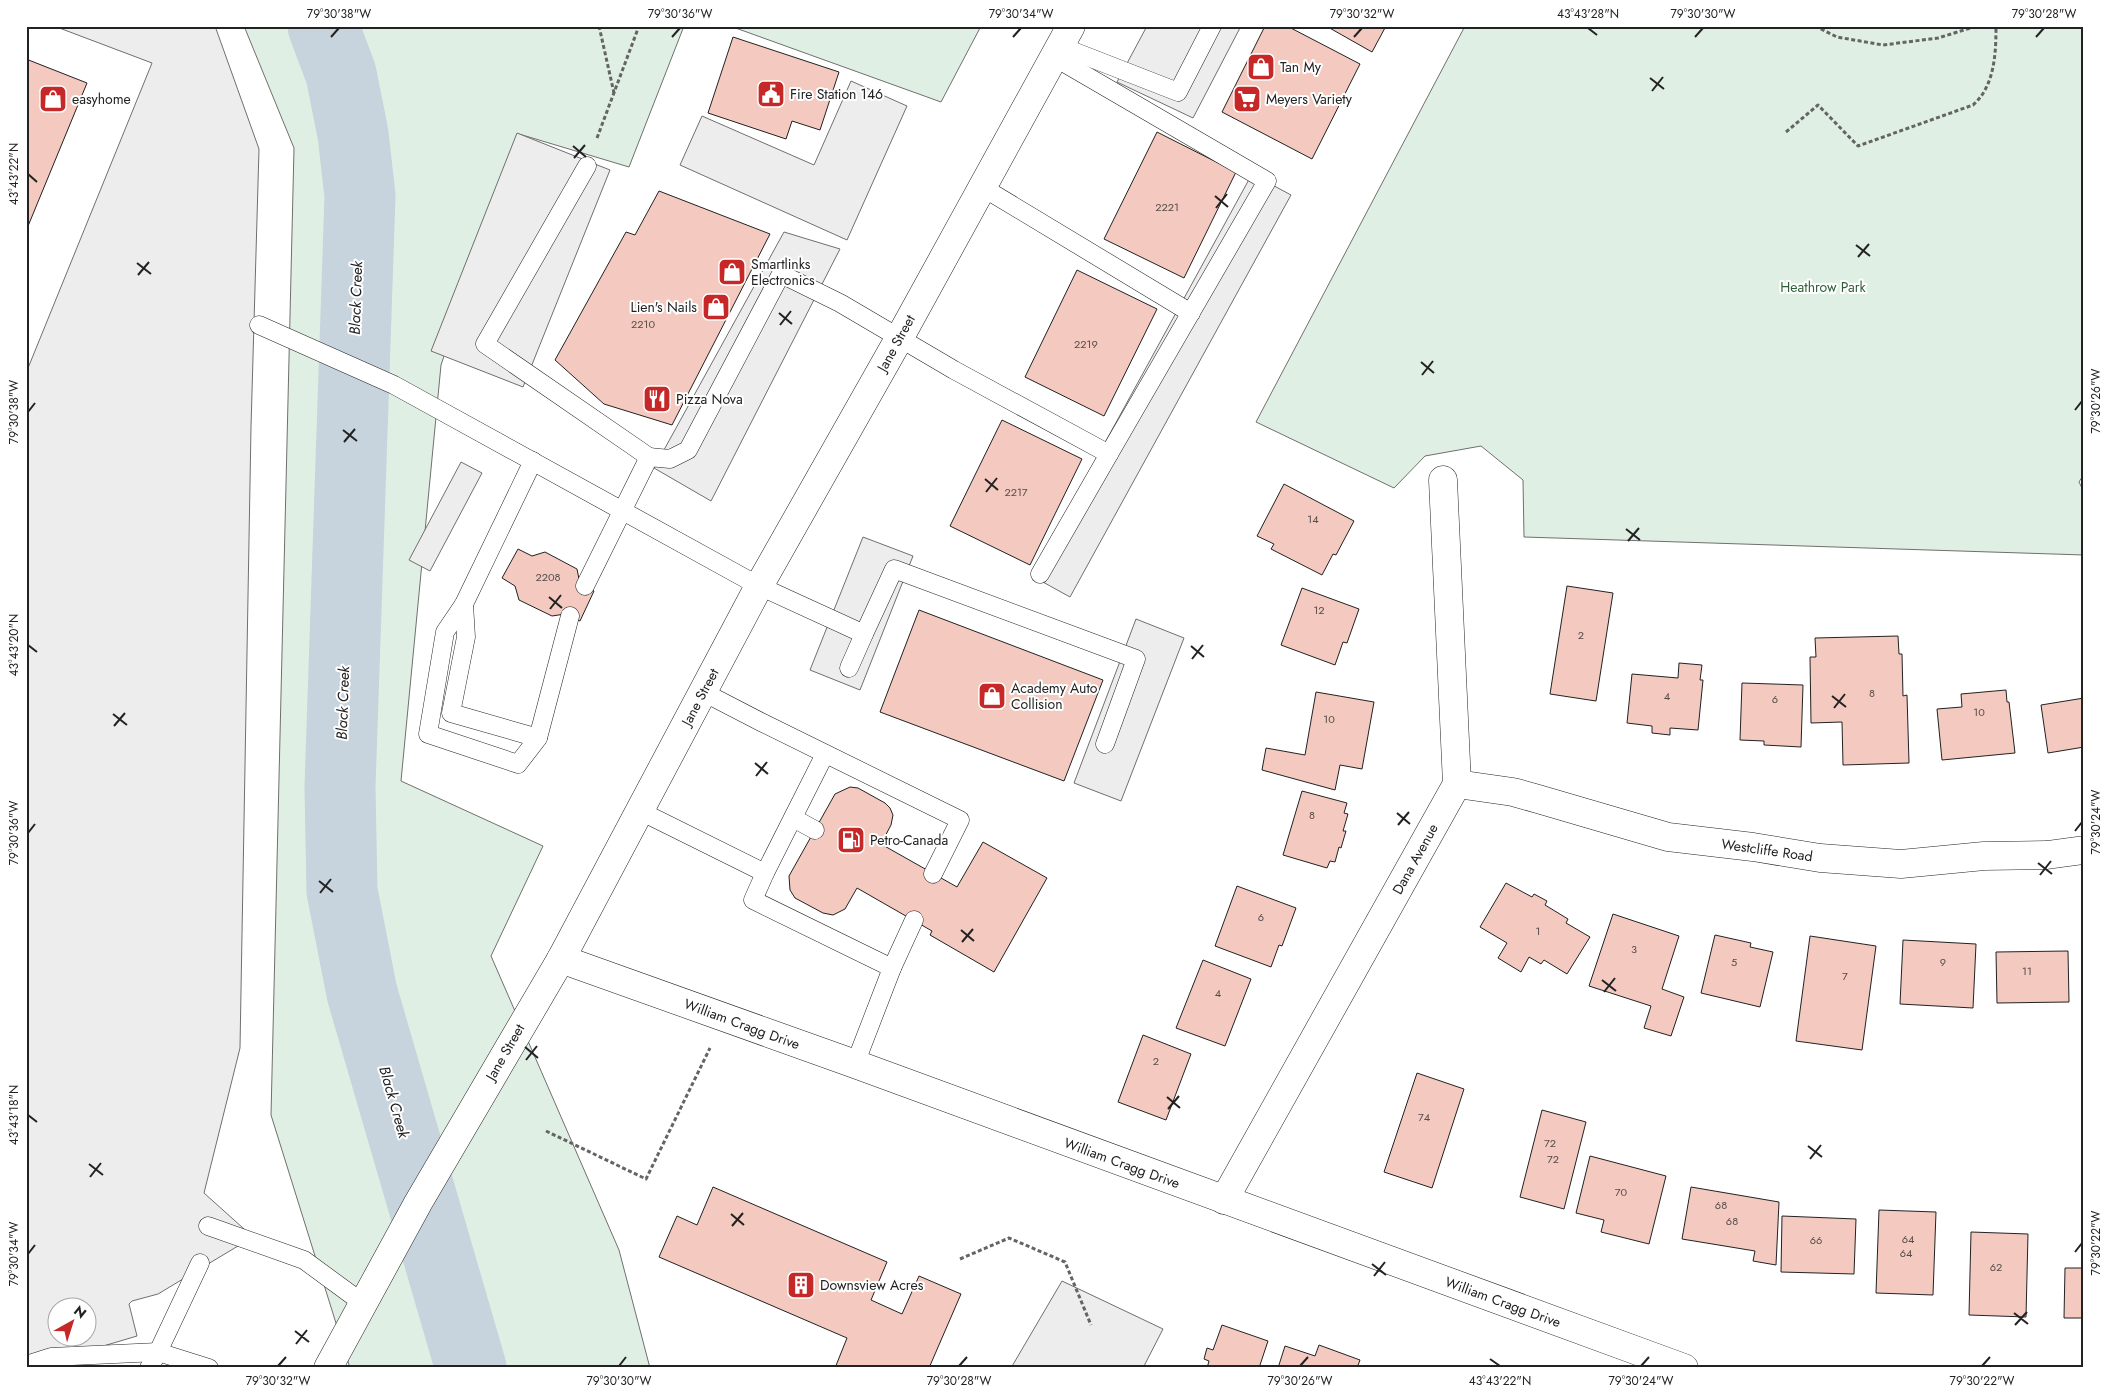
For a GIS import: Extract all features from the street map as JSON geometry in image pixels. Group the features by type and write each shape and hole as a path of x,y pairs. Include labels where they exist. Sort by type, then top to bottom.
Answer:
{"street":[{"name":"Jane Street","path":"328,1368 418,1203 560,959 759,586 900,337 1062,43"},
{"path":"1443,480 1457,784"},
{"name":"Westcliffe Road","path":"1457,784 1513,792 1668,837 1753,847 1820,858 1901,864 1984,856 2047,855 2084,850"},
{"name":"Dana Avenue","path":"1224,1200 1457,784"},
{"name":"William Cragg Drive","path":"560,959 724,1019 855,1064 1684,1368"}],"lane":[{"path":"1062,43 1178,92 1212,26"},
{"path":"1040,574 1267,181 1062,43"},
{"path":"586,166 485,344 649,457 670,459 688,450 781,274 840,303 954,370 1109,454"},
{"path":"982,187 1191,314"},
{"path":"259,325 394,385 759,586 864,634"},
{"path":"585,586 649,457"},
{"path":"533,461 464,604 444,632 428,734 518,764 538,738 570,616"},
{"path":"849,668 894,568 1136,659 1105,744"},
{"path":"464,604 466,637 452,713 538,738"},
{"path":"703,692 960,820 934,874"},
{"path":"825,754 753,900 892,968"},
{"path":"640,811 765,873"},
{"path":"793,818 815,830"},
{"path":"855,1064 892,968 914,920"},
{"path":"208,1226 304,1260 364,1304"},
{"path":"149,1368 200,1263"},
{"path":"26,1365 51,1357 158,1352 209,1368"}],"path":[{"path":"599,26 614,93"},
{"path":"586,166 639,26"},
{"path":"1814,26 1837,37 1883,45 1938,38 1977,26"},
{"path":"1786,132 1818,105 1858,146 1973,105 1984,92 1993,66 1996,26"},
{"path":"546,1130 646,1179 724,1019"},
{"path":"960,1259 1009,1238 1065,1262 1091,1325"}],"green space":[{"path":"244,26 684,26 629,167 519,134 441,365 401,781 543,846 491,956 619,1250 650,1368 350,1368 271,1115 294,148"},
{"path":"730,26 981,26 941,102"},
{"name":"Heathrow Park","path":"1465,26 2084,26 2084,474 2079,482 2084,492 2084,555 1524,537 1523,480 1481,446 1425,456 1394,488 1256,422"}],"shaded area":[{"path":"54,26 215,26 259,149 251,427 240,1048 204,1193 253,1237 158,1294 132,1301 129,1304 137,1336 83,1352 26,1361 26,373 152,63"},
{"path":"1147,26 1241,26 1193,118 1117,82"},
{"path":"851,81 907,106 847,240 680,165 702,116 814,165"},
{"path":"517,133 610,170 523,387 431,351"},
{"path":"1252,174 1291,195 1070,597 1032,576"},
{"path":"784,232 840,249 711,501 654,468"},
{"path":"461,462 482,473 430,571 409,560"},
{"path":"863,537 913,556 860,690 810,670"},
{"path":"1136,619 1184,638 1121,801 1074,783"},
{"path":"1062,1281 1163,1329 1143,1368 1011,1368"}],"building":[{"path":"1265,26 1287,26 1360,64 1312,159 1222,112"},
{"path":"1326,26 1386,26 1372,52"},
{"path":"733,37 839,72 820,130 792,121 786,139 708,113"},
{"path":"26,59 87,83 26,231"},
{"path":"1157,132 1236,172 1184,278 1104,239"},
{"path":"659,191 770,234 672,425 604,404 555,360 626,232 635,235"},
{"path":"1077,270 1157,309 1104,416 1025,377"},
{"path":"1002,420 1082,459 1030,565 950,526"},
{"path":"1284,484 1354,521 1336,555 1333,554 1322,575 1271,549 1274,544 1257,536"},
{"path":"518,549 532,556 545,552 577,569 580,584 594,591 580,621 565,614 552,616 519,600 515,586 502,578"},
{"path":"1567,586 1613,593 1596,701 1550,694"},
{"path":"1302,588 1359,609 1347,643 1343,642 1335,665 1281,645"},
{"name":"Academy Auto Collision","path":"919,610 1103,680 1064,781 880,712"},
{"path":"1898,636 1899,654 1902,654 1903,696 1907,695 1909,763 1843,765 1842,722 1811,723 1810,657 1816,657 1815,638"},
{"path":"1679,663 1702,665 1700,680 1703,680 1698,730 1670,728 1670,735 1652,733 1652,726 1627,723 1632,674 1678,678"},
{"path":"1742,683 1803,685 1801,747 1764,745 1764,741 1740,740"},
{"path":"2006,690 2015,753 1942,760 1937,709 1962,707 1961,694"},
{"path":"1316,692 1374,702 1362,769 1340,765 1335,790 1262,770 1266,748 1305,755"},
{"path":"2084,698 2084,747 2048,753 2041,705"},
{"path":"850,787 858,788 885,803 890,808 893,815 891,825 881,844 957,887 983,842 1047,878 994,972 930,935 932,931 857,888 845,909 833,915 823,913 795,898 790,890 789,876 835,794"},
{"path":"1302,791 1347,803 1344,813 1348,814 1343,831 1346,831 1341,848 1339,847 1335,862 1330,861 1327,868 1283,855"},
{"path":"1506,883 1532,897 1534,894 1547,901 1545,905 1568,919 1566,923 1590,937 1567,974 1544,960 1541,964 1529,957 1521,972 1498,958 1507,943 1480,927"},
{"path":"1237,886 1296,908 1282,946 1279,945 1271,967 1215,946"},
{"path":"1613,914 1679,936 1662,989 1684,997 1671,1036 1644,1028 1651,1006 1589,986"},
{"path":"1715,935 1751,943 1750,947 1773,952 1760,1007 1701,993"},
{"path":"1810,936 1876,946 1862,1050 1796,1041"},
{"path":"1903,940 1976,944 1973,1008 1900,1004"},
{"path":"2068,951 2069,1002 1997,1003 1996,952"},
{"path":"1203,960 1251,979 1225,1046 1176,1028"},
{"path":"1143,1035 1191,1054 1166,1120 1118,1102"},
{"path":"1417,1073 1464,1089 1432,1188 1384,1172"},
{"path":"1542,1110 1586,1122 1564,1209 1520,1197"},
{"path":"1590,1156 1666,1176 1649,1244 1601,1232 1604,1220 1576,1213"},
{"name":"Downsview Acres","path":"713,1187 887,1262 871,1300 902,1314 919,1276 961,1294 929,1368 835,1368 847,1338 659,1257 677,1216 697,1225"},
{"path":"1691,1187 1779,1202 1776,1265 1753,1261 1755,1251 1682,1239"},
{"path":"1879,1210 1936,1212 1933,1295 1876,1293"},
{"path":"1782,1216 1856,1219 1854,1274 1781,1272"},
{"path":"1971,1232 2028,1234 2026,1317 1969,1315"},
{"path":"2065,1268 2084,1268 2084,1318 2064,1318"},
{"path":"1222,1325 1268,1341 1259,1368 1207,1368 1209,1361 1204,1359 1207,1348 1213,1350"},
{"path":"1319,1345 1360,1360 1357,1368 1278,1368 1285,1346 1315,1356"}],"waterway":[{"name":"Black Creek","path":"323,26 341,74 353,134 360,196 340,787 342,891 362,993 471,1368"}],"place":[{"name":"Tan My","path":"1261,67"},
{"name":"Fire Station 146","path":"771,94"},
{"name":"easyhome","path":"53,99"},
{"name":"Meyers Variety","path":"1247,99"},
{"name":"Smartlinks Electronics","path":"732,272"},
{"name":"Lien's Nails","path":"716,307"},
{"name":"Pizza Nova","path":"657,399"},
{"name":"Academy Auto Collision","path":"992,696"},
{"name":"Petro-Canada","path":"851,840"},
{"name":"Downsview Acres","path":"801,1285"}]}
